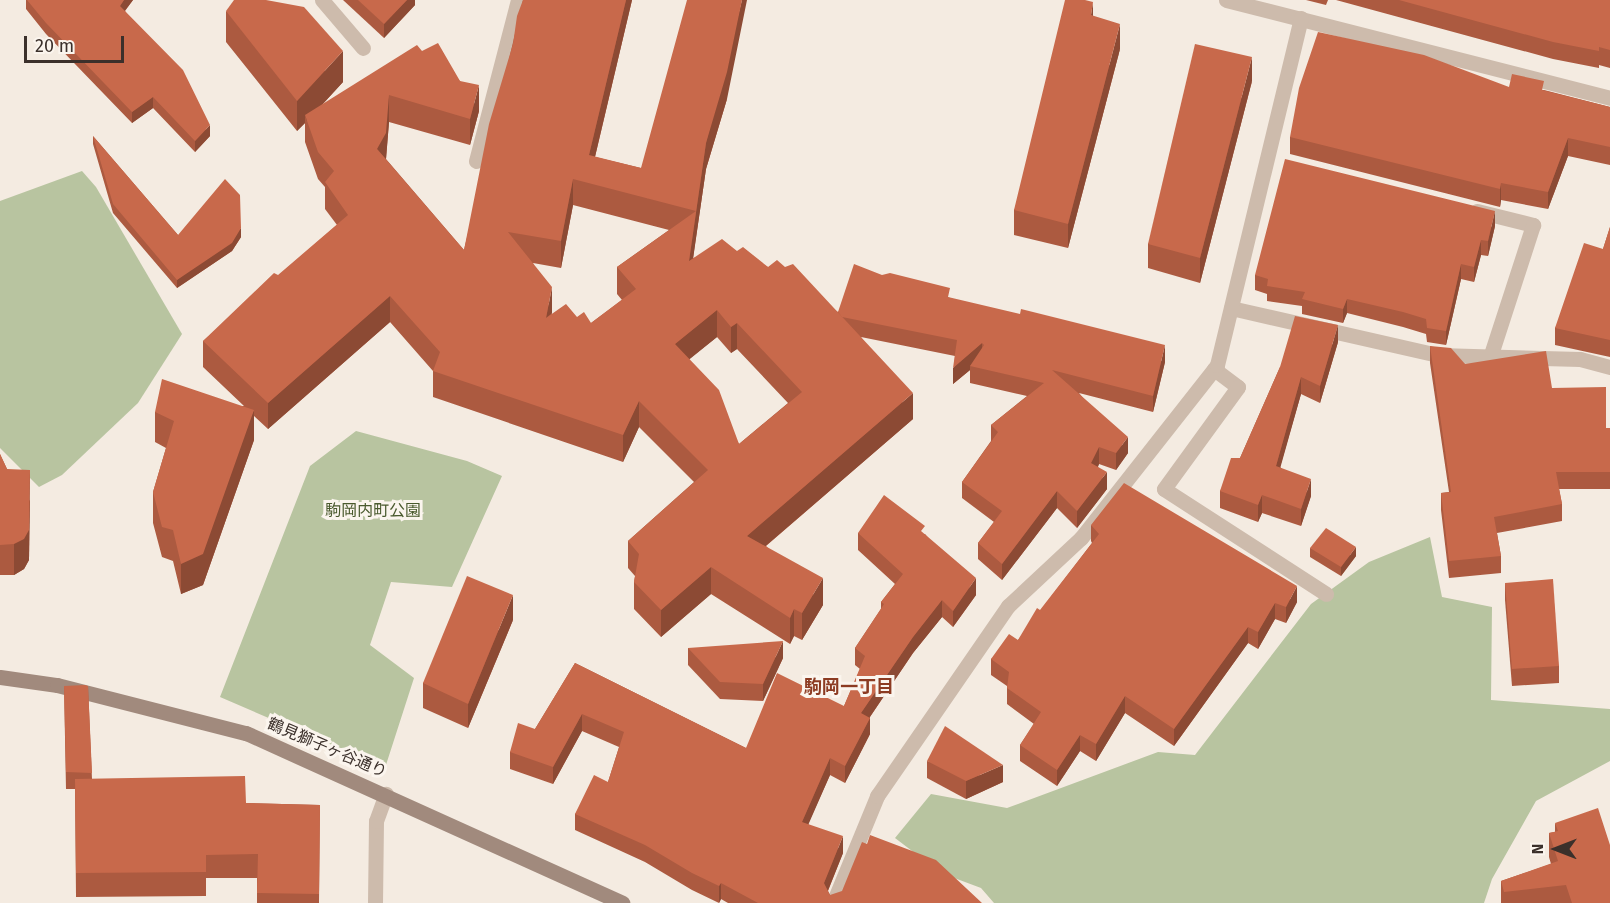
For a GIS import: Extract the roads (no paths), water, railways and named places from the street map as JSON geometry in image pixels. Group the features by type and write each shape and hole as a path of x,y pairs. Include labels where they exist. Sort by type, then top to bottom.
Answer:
{"main road":[{"name":"鶴見獅子ヶ谷通り","path":"0,677 57,685 246,733 386,794 622,903"}],"street":[{"path":"322,0 363,48"},
{"path":"476,161 518,0"},
{"path":"1226,0 1610,98"},
{"path":"833,903 877,796 1008,606 1081,538 1214,369 1273,160 1301,18"},
{"path":"1464,207 1533,225 1491,354"},
{"path":"1232,308 1438,355 1491,354 1580,359 1610,367"},
{"path":"1214,369 1238,387 1164,489 1326,594"},
{"path":"375,903 376,821 386,794"}],"district":[{"name":"駒岡一丁目","path":"849,687"}],"park label":[{"name":"駒岡内町公園","path":"373,511"}]}
